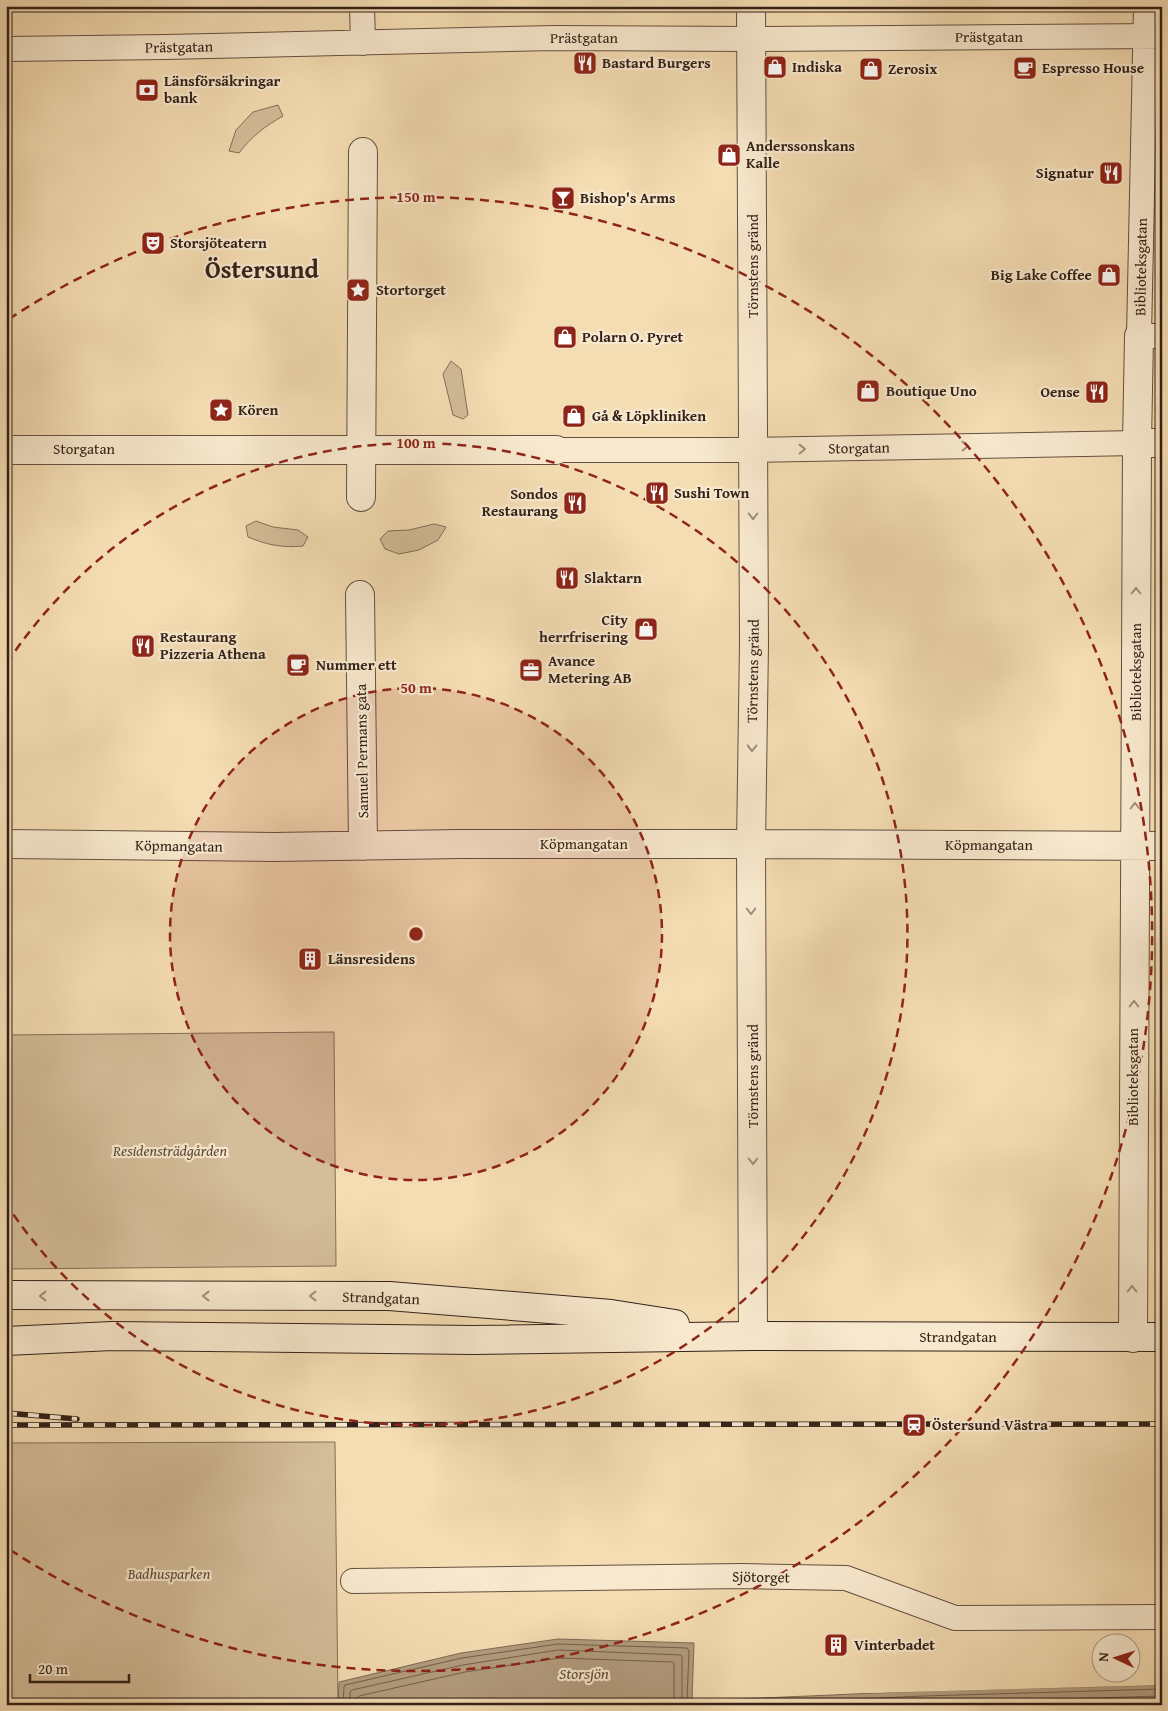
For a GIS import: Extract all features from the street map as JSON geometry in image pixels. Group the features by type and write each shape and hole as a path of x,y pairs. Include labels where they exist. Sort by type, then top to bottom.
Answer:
{"street":[{"path":"362,6 363,43"},
{"name":"Törnstens gränd","path":"751,6 754,644 750,844 754,1336"},
{"name":"Biblioteksgatan","path":"1133,1338 1134,846 1149,443 1154,36 1146,6"},
{"name":"Prästgatan","path":"6,48 159,48 555,38 752,39 1154,36"},
{"path":"361,497 363,152"},
{"name":"Storgatan","path":"6,450 753,450 1149,443"},
{"name":"Samuel Permans gata","path":"360,595 363,846"},
{"name":"Köpmangatan","path":"6,844 1162,846"},
{"name":"Strandgatan","path":"6,1296 389,1296 611,1314 754,1336"},
{"name":"Strandgatan","path":"6,1341 112,1336 473,1340 754,1336 1162,1337"},
{"name":"Sjötorget","path":"353,1581 742,1576 846,1578 955,1618 1162,1617"}],"green space":[{"path":"278,105 283,116 259,132 239,153 229,151 236,130 253,112"},
{"path":"451,361 461,369 468,415 463,419 453,415 443,374"},
{"path":"256,521 273,527 298,530 308,537 303,546 289,547 262,542 248,537 246,526"},
{"path":"434,524 446,527 438,540 419,550 399,554 385,549 380,539 388,531 409,530"},
{"name":"Residensträdgården","path":"334,1032 336,1266 6,1269 6,1035"},
{"name":"Badhusparken","path":"335,1442 338,1705 6,1705 6,1443"}],"water":[{"name":"Storsjön","path":"558,1639 694,1643 692,1701 924,1691 1162,1685 1162,1705 338,1705 339,1682 461,1653"}],"pier":[{"path":"1162,1682 1162,1685 870,1693 870,1690"}],"railway":[{"path":"6,1413 77,1419"},
{"path":"6,1425 1162,1424"}],"place":[{"name":"Bastard Burgers","path":"585,63"},
{"name":"Indiska","path":"775,67"},
{"name":"Espresso House","path":"1025,68"},
{"name":"Zerosix","path":"871,69"},
{"name":"Länsförsäkringar bank","path":"147,90"},
{"name":"Anderssonskans Kalle","path":"729,155"},
{"name":"Signatur","path":"1111,173"},
{"name":"Bishop's Arms","path":"563,198"},
{"name":"Storsjöteatern","path":"153,243"},
{"name":"Big Lake Coffee","path":"1109,275"},
{"name":"Stortorget","path":"358,290"},
{"name":"Polarn O. Pyret","path":"565,337"},
{"name":"Boutique Uno","path":"868,391"},
{"name":"Oense","path":"1097,392"},
{"name":"Kören","path":"221,410"},
{"name":"Gå & Löpkliniken","path":"574,416"},
{"name":"Sushi Town","path":"657,493"},
{"name":"Sondos Restaurang","path":"575,503"},
{"name":"Slaktarn","path":"567,578"},
{"name":"City herrfrisering","path":"646,629"},
{"name":"Restaurang Pizzeria Athena","path":"143,646"},
{"name":"Nummer ett","path":"298,665"},
{"name":"Avance Metering AB","path":"531,670"},
{"name":"Länsresidens","path":"310,959"},
{"name":"Östersund Västra","path":"914,1425"},
{"name":"Vinterbadet","path":"836,1645"}],"district":[{"name":"Östersund","path":"262,269"}]}
